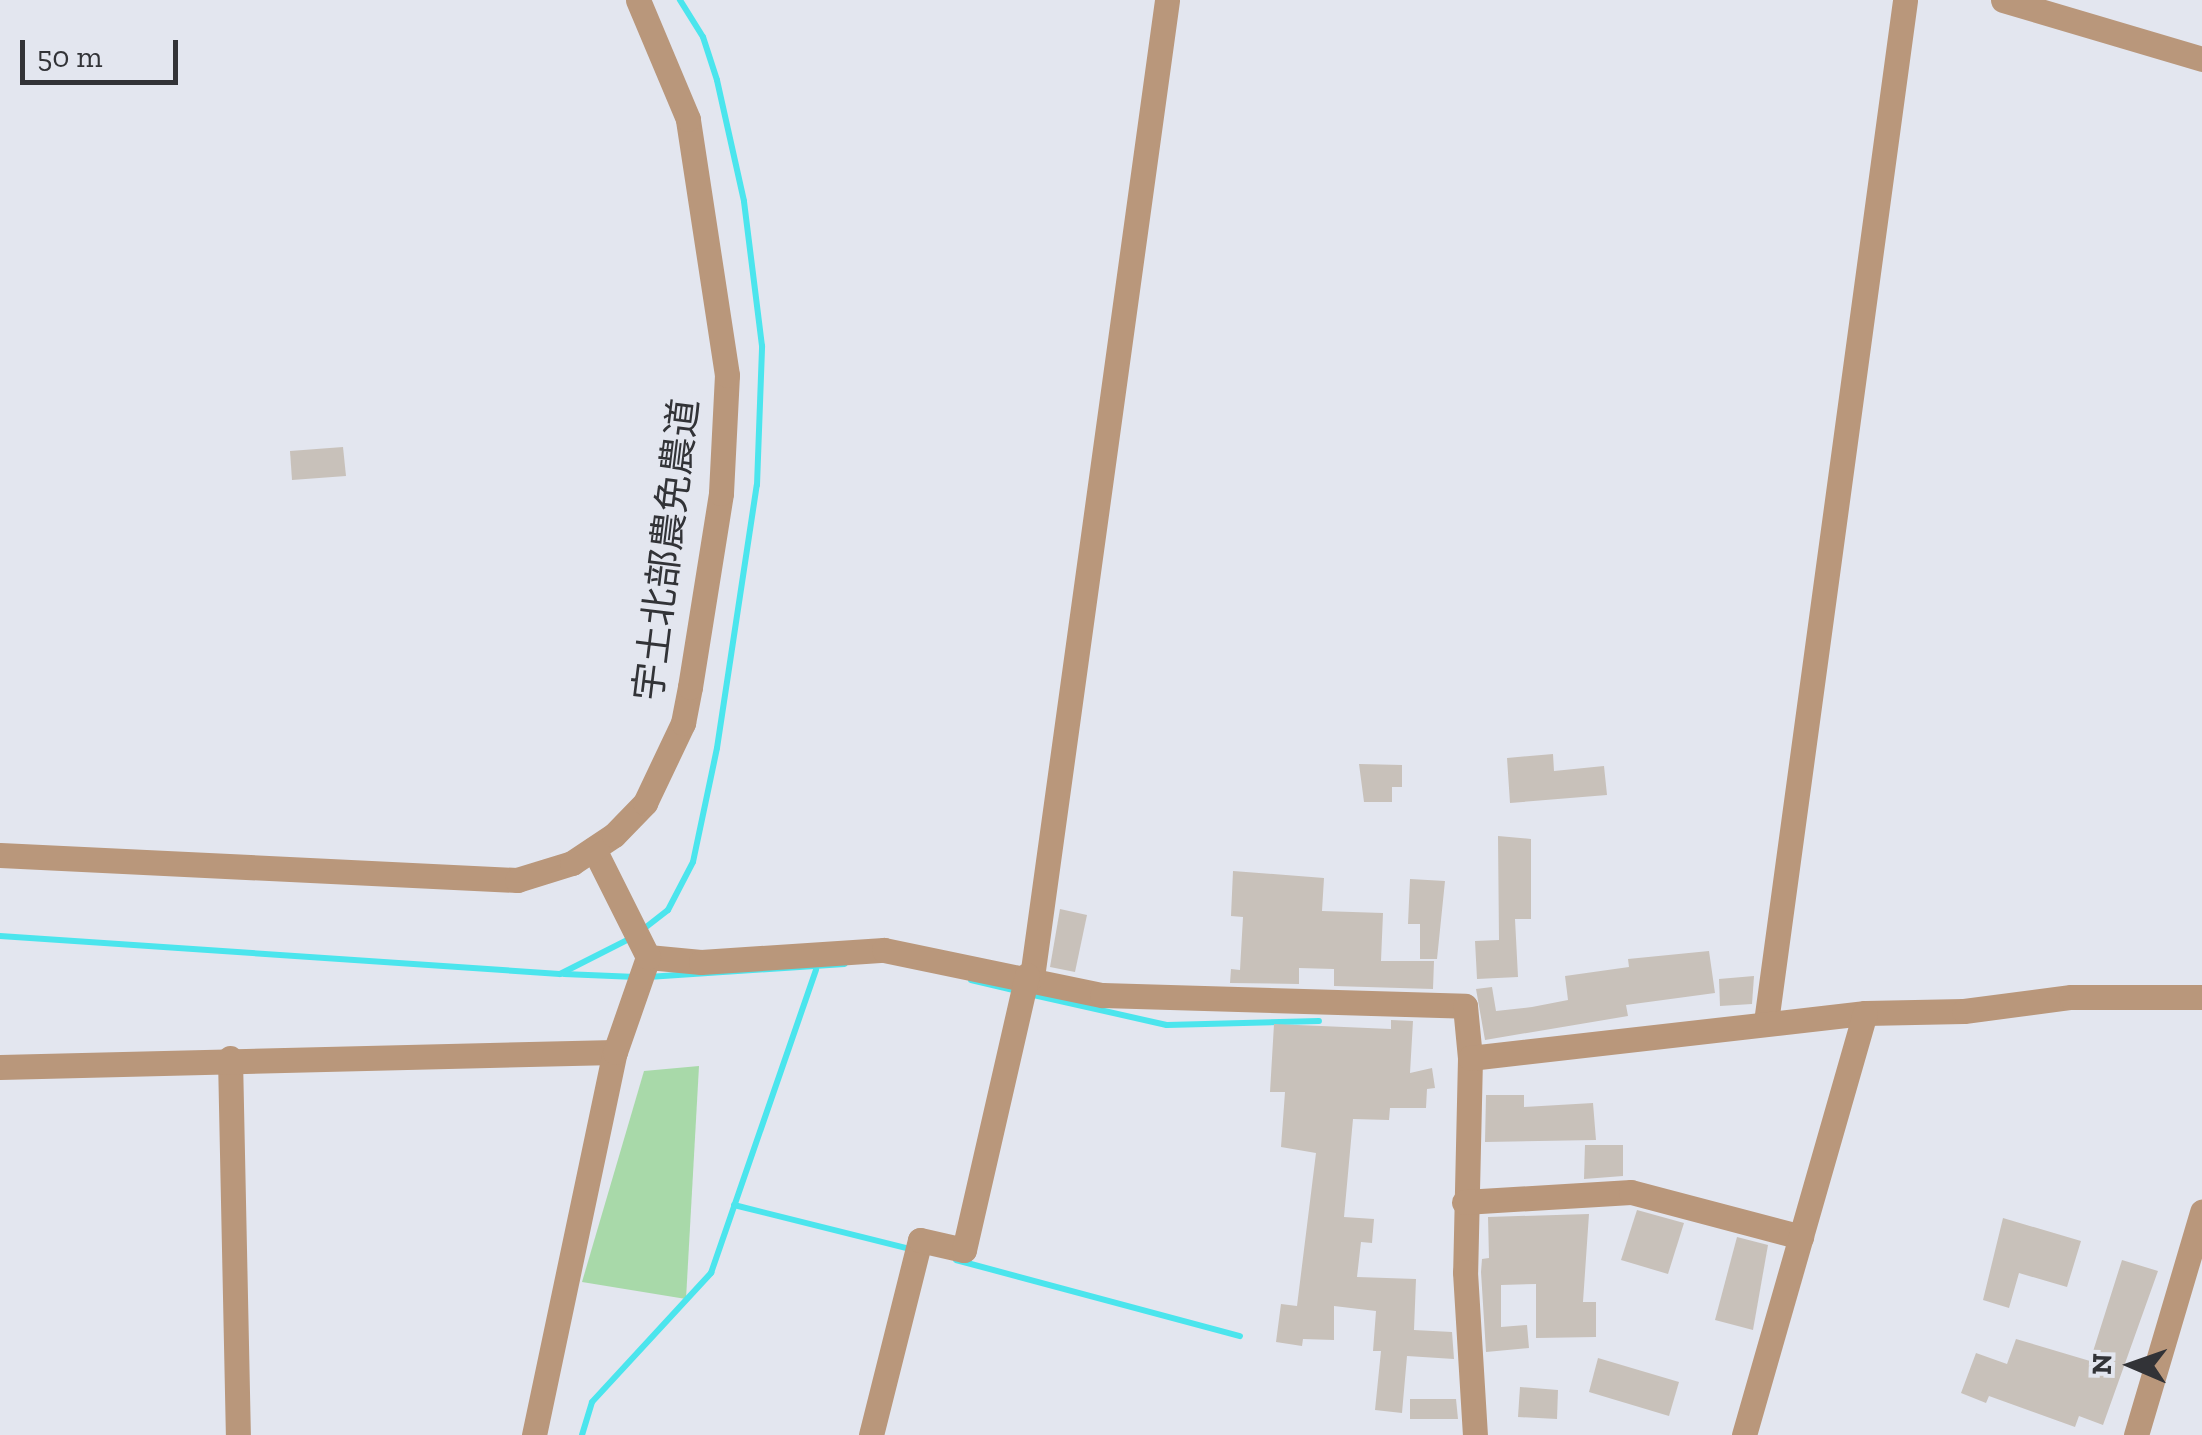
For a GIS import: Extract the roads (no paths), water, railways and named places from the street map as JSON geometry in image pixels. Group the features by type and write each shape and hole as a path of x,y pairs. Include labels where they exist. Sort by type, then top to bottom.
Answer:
{"street":[{"name":"宇土北部農免農道","path":"0,855 489,882 541,874 594,849 645,802 683,723 724,436 724,325 698,164 667,57 638,0"},
{"path":"871,1435 920,1240 964,1250 1030,976 1167,0"},
{"path":"1766,1022 1905,0"},
{"path":"2003,0 2202,60"},
{"path":"534,1435 615,1052 648,958 594,849"},
{"path":"648,958 701,962 884,950 1030,976 1102,995 1465,1006 1470,1058 1464,1202 1475,1435"},
{"path":"1470,1058 1865,1013 1964,1010 2071,997 2202,997"},
{"path":"1744,1435 1865,1013"},
{"path":"0,1067 230,1058 615,1052"},
{"path":"230,1058 238,1435"},
{"path":"1464,1202 1631,1192 1801,1237"},
{"path":"2136,1435 2202,1212"}],"waterway":[{"path":"641,931 668,910 693,862 717,748 757,485 762,346 744,201 717,80 703,37 680,0"},
{"path":"0,936 560,974 631,938"},
{"path":"648,977 845,964"},
{"path":"582,1435 592,1402 711,1273 816,970"},
{"path":"564,974 636,977"},
{"path":"971,980 1017,991"},
{"path":"1029,994 1167,1025 1319,1021"},
{"path":"734,1205 910,1249"},
{"path":"956,1260 1240,1336"}]}
